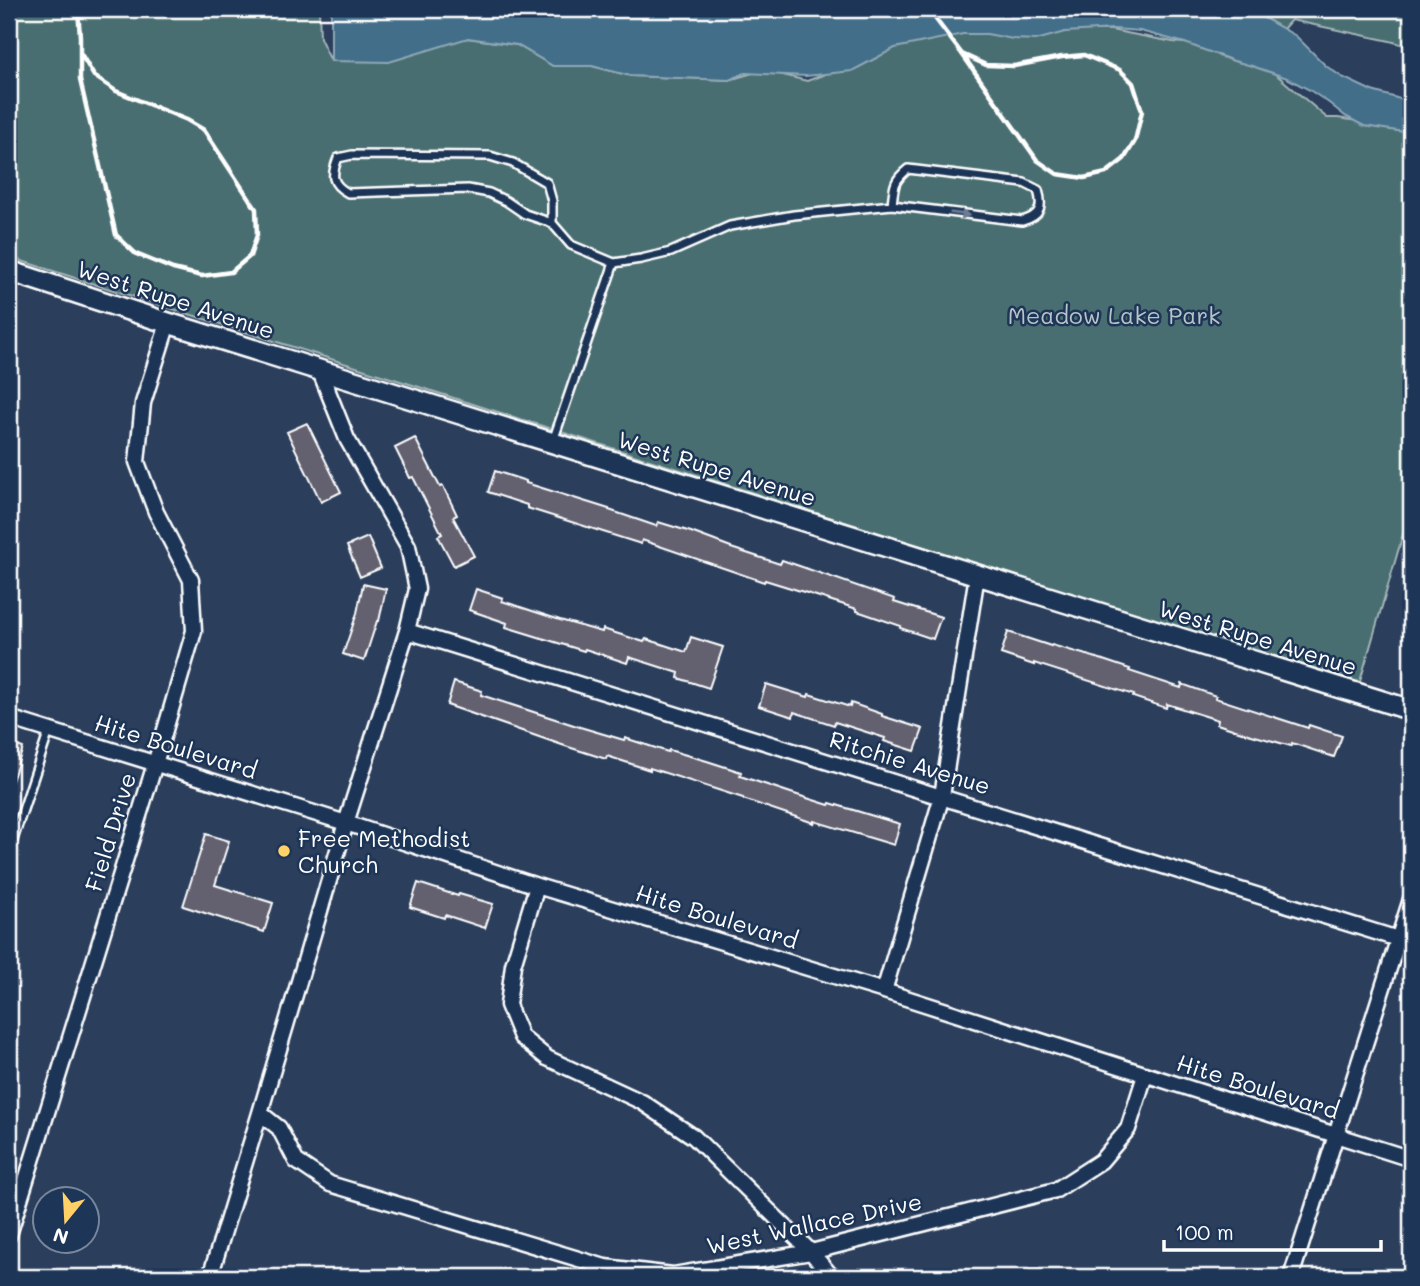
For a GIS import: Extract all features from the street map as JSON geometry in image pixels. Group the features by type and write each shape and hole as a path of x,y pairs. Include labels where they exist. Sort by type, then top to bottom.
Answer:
{"street":[{"name":"West Rupe Avenue","path":"9,271 168,323 1411,710"},
{"name":"Field Drive","path":"9,1236 194,631 191,580 156,512 137,463 143,403 168,323"},
{"path":"210,1277 346,822 407,631 416,589 408,546 347,439 319,369"},
{"path":"884,991 942,796 977,575"},
{"name":"Ritchie Avenue","path":"407,631 1398,939"},
{"name":"Hite Boulevard","path":"9,718 346,822 537,886 884,991 1411,1159"},
{"path":"537,886 513,965 508,1005 522,1037 547,1058 642,1102 694,1137 811,1252 832,1277"},
{"path":"1292,1277 1411,899"},
{"name":"West Wallace Drive","path":"260,1114 279,1128 296,1161 330,1184 605,1266 673,1275 811,1252 1056,1191 1101,1161 1128,1129 1145,1075"}],"lane":[{"path":"552,223 552,201 547,183 513,163 490,156 352,155 338,158 334,168 334,179 338,188 348,193 468,189 489,193 525,214 552,223 571,244 614,263 671,252 730,226 794,215 892,205 1022,221 1033,218 1041,208 1041,200 1038,190 1024,183 908,169 898,177 892,205"},
{"path":"553,442 614,263"},
{"path":"9,852 49,731"}],"green space":[{"name":"Meadow Lake Park","path":"20,9 319,9 320,38 331,61 417,50 467,38 517,45 553,66 592,66 631,76 729,80 763,70 807,81 930,34 1038,28 1111,30 1205,45 1219,56 1237,62 1260,63 1327,118 1411,129 1411,514 1359,685 9,257 9,46"},
{"path":"1250,9 1411,9 1411,47 1291,20 1283,29"}],"water":[{"path":"331,9 1248,9 1296,36 1326,66 1342,77 1372,91 1411,102 1411,133 1364,126 1287,78 1185,43 1140,31 1114,29 1065,32 1036,40 963,34 895,48 852,71 806,76 745,73 729,80 631,76 592,66 553,66 517,45 468,38 389,62 331,61"}],"building":[{"path":"307,423 341,492 321,502 287,432"},
{"path":"415,438 440,487 443,486 457,515 453,517 474,556 454,566 438,536 442,534 395,448"},
{"path":"495,471 656,526 658,522 691,532 780,564 782,560 941,617 933,639 857,609 765,580 764,582 642,540 641,544 527,508 527,505 488,492"},
{"path":"368,537 381,568 360,577 347,546"},
{"path":"363,584 386,589 379,621 364,661 343,654 357,613"},
{"path":"476,589 503,598 502,601 560,620 602,632 603,629 644,642 646,639 686,652 691,637 723,647 709,688 678,678 679,673 629,657 627,663 506,627 507,623 469,610"},
{"path":"1008,632 1097,658 1181,688 1182,684 1216,696 1215,698 1308,728 1309,725 1342,736 1334,757 1292,743 1291,746 1248,734 1217,724 1218,720 1167,704 1166,708 1133,697 1134,695 1001,654"},
{"path":"454,682 482,691 481,695 580,727 707,761 741,772 740,776 791,793 900,824 894,845 814,823 650,768 607,756 606,759 447,705"},
{"path":"766,684 850,707 851,703 923,729 915,751 835,722 834,725 794,712 793,717 759,706"},
{"path":"9,743 23,748 11,784 9,784"},
{"path":"206,834 229,841 215,885 273,903 264,932 183,906"},
{"path":"418,883 493,904 485,928 410,907"}],"waterway":[{"path":"29,9 35,9"}],"railway":[{"path":"78,9 80,80 116,235 136,254 173,269 202,276 231,272 250,256 257,235 256,209 204,130 187,120 116,91 94,76 81,54"},
{"path":"928,9 962,54 986,65 1014,66 1084,55 1120,70 1133,83 1142,111 1135,141 1124,159 1106,173 1084,178 1057,174 1037,160 962,54"}],"place":[{"name":"Free Methodist Church","path":"284,851"}]}
